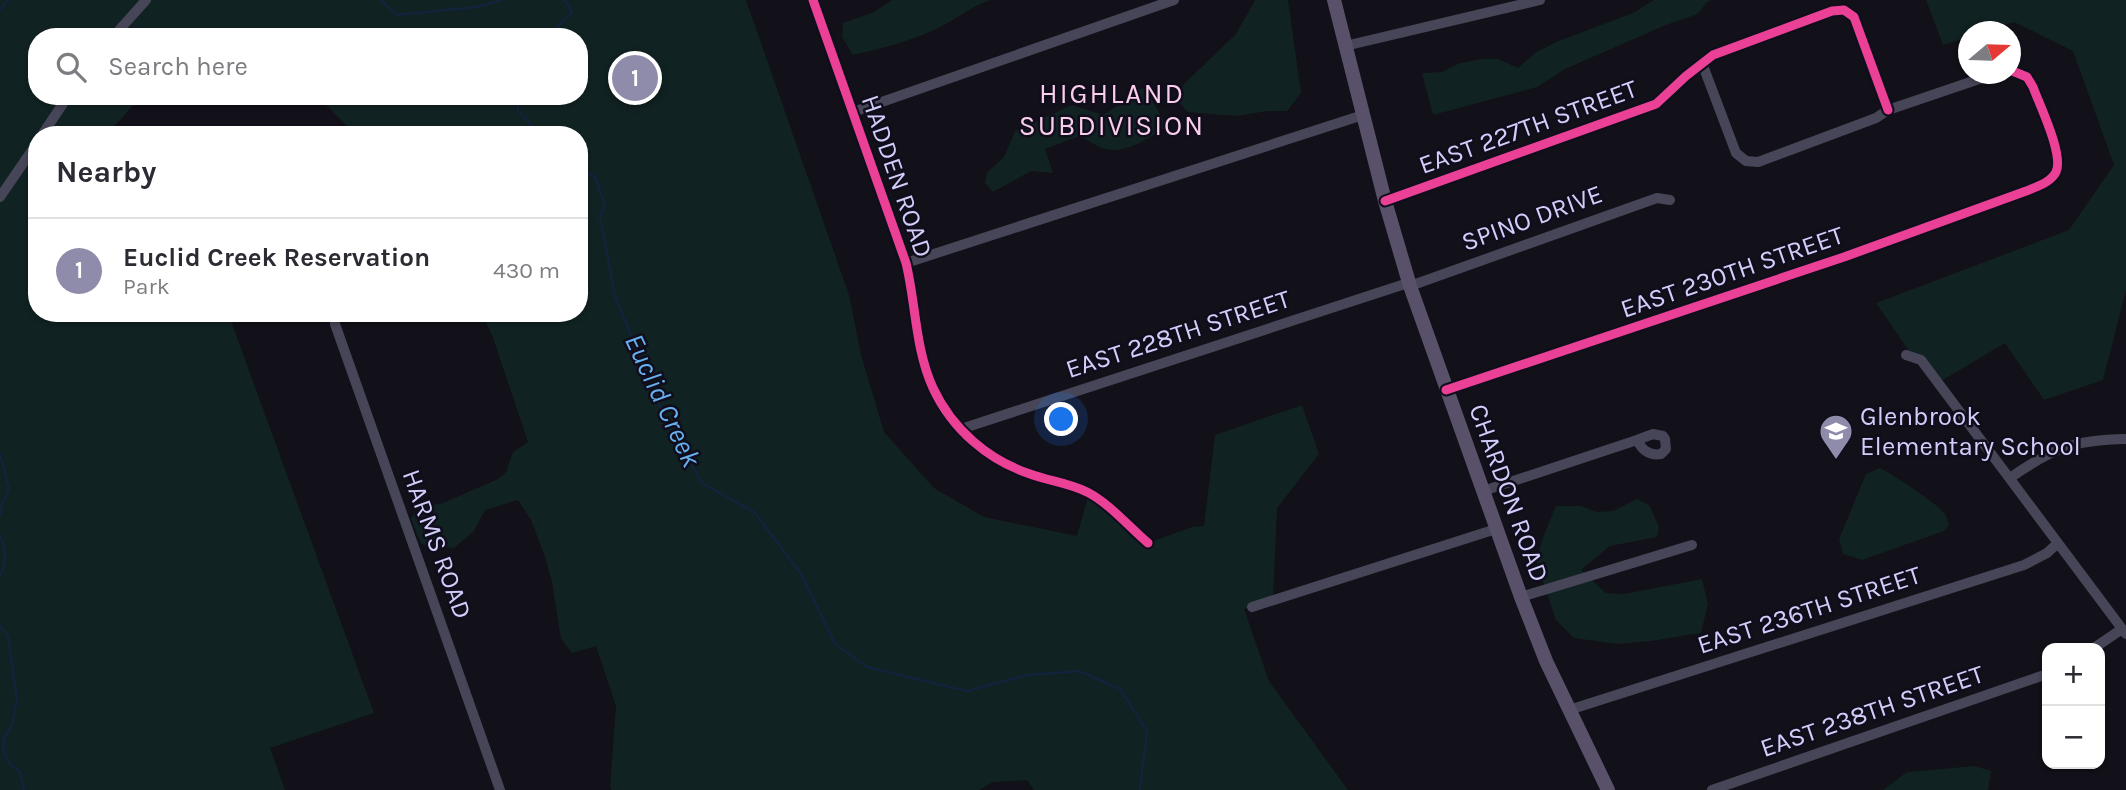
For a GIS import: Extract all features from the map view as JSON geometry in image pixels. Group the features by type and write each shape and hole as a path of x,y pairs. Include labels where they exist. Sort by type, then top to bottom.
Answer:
{"main road":[{"name":"CHARDON ROAD","path":"1334,0 1409,284 1521,597 1546,660 1608,790"}],"street":[{"path":"121,28 146,0"},
{"name":"HADDEN ROAD","path":"813,0 906,263 922,356 932,387 943,408 979,448 1007,466 1089,493 1148,544"},
{"path":"853,112 1174,0"},
{"path":"1345,46 1540,0"},
{"name":"EAST 227TH STREET","path":"1385,201 1656,104 1713,55 1832,11 1844,10 1854,17 1888,110"},
{"path":"1703,63 1736,153 1746,161 1758,162 1876,118 1888,110 1965,84"},
{"name":"EAST 230TH STREET","path":"1446,390 1831,261 2029,191 2047,182 2056,173 2059,159 2033,87 2027,76 2021,74"},
{"path":"48,126 62,105"},
{"path":"906,263 1363,115"},
{"path":"0,197 28,156"},
{"name":"SPINO DRIVE","path":"1409,284 1657,198 1670,200"},
{"name":"EAST 228TH STREET","path":"961,429 1409,284"},
{"name":"HARMS ROAD","path":"335,322 500,790"},
{"path":"1906,355 1921,360 2124,632 2103,643"},
{"path":"2010,478 2037,459 2071,444 2126,439"},
{"path":"1483,491 1637,440"},
{"path":"1252,607 1496,529"},
{"name":"EAST 236TH STREET","path":"1569,710 2024,565 2047,553 2058,543"},
{"path":"1521,597 1692,545"},
{"name":"EAST 238TH STREET","path":"1712,790 2042,676"}],"shaded area":[{"path":"0,0 746,0 849,295 861,355 884,432 934,488 984,517 1077,536 1089,493 1148,543 1192,527 1204,526 1215,435 1302,405 1319,454 1277,508 1273,600 1244,609 1269,681 1348,790 1034,790 1027,780 993,782 979,790 611,790 616,706 596,646 572,653 561,639 545,557 531,520 518,500 485,510 474,531 454,548 421,544 411,519 414,514 428,506 443,503 498,479 506,472 513,452 528,442 486,322 588,322 588,126 347,126 326,105 588,105 588,28 28,28 28,105 133,105 115,126 28,126 28,322 231,322 374,713 270,748 285,790 0,790"},
{"path":"892,0 991,0 923,35 853,55 842,37 843,23 874,12"},
{"path":"1255,0 1288,0 1301,93 1287,111 1236,116 1187,112 1176,98 1184,84 1236,34"},
{"path":"1654,0 1712,0 1707,2 1698,14 1565,69 1537,87 1433,115 1422,73 1442,72 1460,63 1482,59 1498,59 1518,68 1535,53 1556,42 1633,13"},
{"path":"1926,0 2126,0 2126,290 2103,380 2044,400 2005,343 1938,383 1909,351 1876,303 2069,230 2114,165 2073,51 2021,25 2021,21 1958,21 1958,40 1943,45"},
{"path":"1145,88 1167,126 1146,139 1130,147 1113,150 1102,148 1080,136 1045,149 1053,173 1031,171 993,192 985,183 987,173 1004,157 1015,131 1072,105 1103,115 1127,100 1133,90"},
{"path":"1880,468 1934,503 1945,514 1949,525 1944,531 1862,560 1843,554 1839,539 1866,474"},
{"path":"1637,499 1650,506 1659,527 1657,537 1610,546 1581,570 1606,593 1624,594 1702,579 1708,604 1701,633 1618,644 1574,638 1556,620 1536,560 1556,506 1581,506 1597,512 1613,511"},
{"path":"1975,766 1991,771 1988,790 1883,790 1907,772"}],"waterway":[{"path":"0,10 8,0"},
{"name":"Euclid Creek","path":"381,0 397,15 476,7 501,0"},
{"name":"Euclid Creek","path":"557,28 572,12 565,0"},
{"name":"Euclid Creek","path":"518,105 518,111 532,126"},
{"name":"Euclid Creek","path":"588,173 595,177 605,205 600,217 615,296 664,416 702,483 754,512 801,574 835,644 867,667 967,691 1027,675 1079,671 1120,689 1147,731 1140,790"},
{"path":"0,454 9,488 0,515"},
{"path":"0,535 5,555 0,575"},
{"path":"0,626 8,636 17,699 12,725 4,738 3,750 10,764 20,772 24,790"}],"cycle path":[{"path":"813,0 906,263 919,342 927,373 941,403 961,430 986,451 1015,468 1087,492 1111,509 1148,543"},
{"path":"1385,201 1656,104 1713,55 1832,11 1844,10 1854,17 1888,110"},
{"path":"1446,390 1844,257 2044,183 2056,172 2057,154 2033,87 2027,77 2021,75"}],"place":[{"name":"Euclid Creek Reservation","path":"635,78"},
{"name":"Glenbrook Elementary School","path":"1836,461"}],"district":[{"name":"HIGHLAND SUBDIVISION","path":"1112,109"}]}
